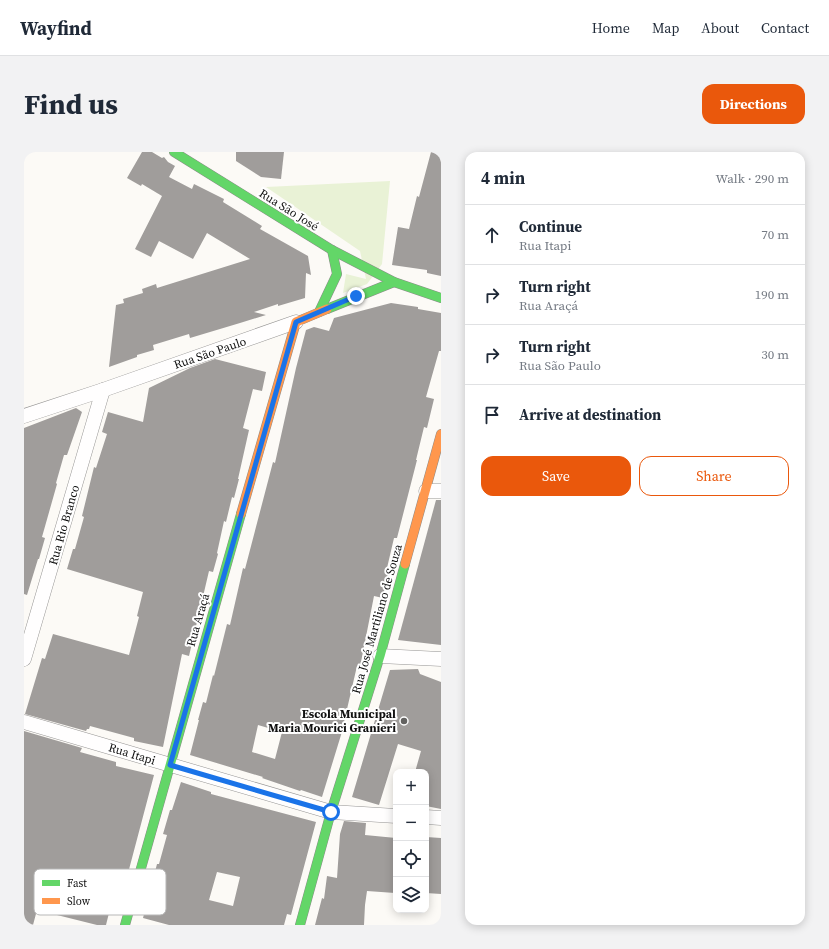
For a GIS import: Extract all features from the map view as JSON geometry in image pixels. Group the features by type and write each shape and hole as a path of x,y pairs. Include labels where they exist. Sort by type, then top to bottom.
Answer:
{"street":[{"name":"Rua São José","path":"174,152 332,250 394,282 441,298"},
{"path":"319,312 337,274 332,250"},
{"name":"Rua São Paulo","path":"24,416 103,390 296,322 394,282"},
{"name":"Rua Araçá","path":"141,869 296,322"},
{"name":"Rua Rio Branco","path":"24,659 103,390"},
{"name":"Rua José Martiliano de Souza","path":"300,925 331,812 380,656 441,434"},
{"path":"426,491 441,492"},
{"path":"380,656 441,659"},
{"name":"Rua Itapi","path":"24,722 331,812 393,816"},
{"path":"429,817 441,818"},
{"name":"Rua Araçá","path":"125,925 128,915"}],"green space":[{"path":"390,181 382,264 367,284 343,293 346,274 366,279 360,251 266,187"}],"building":[{"path":"142,152 152,152 162,158 164,157 168,162 175,166 169,177 192,189 194,184 224,199 223,202 262,226 260,229 308,256 311,275 306,273 305,298 278,306 278,304 254,312 266,315 190,338 189,334 153,345 154,350 137,355 137,357 109,367 116,305 124,303 123,299 143,293 142,289 156,284 157,288 250,259 207,233 193,259 159,241 151,257 135,249 162,196 142,184 141,186 127,178"},
{"path":"236,152 284,152 281,179 261,177 236,161"},
{"path":"431,152 441,152 441,276 427,273 427,270 392,265 398,227 409,229 417,196 419,197"},
{"path":"391,303 418,307 418,309 441,313 441,351 439,351 426,397 434,399 427,428 424,427 397,538 394,538 387,568 389,569 383,598 374,596 360,667 357,666 341,735 322,797 190,755 203,702 206,703 227,624 230,625 243,568 245,569 273,462 275,463 306,330 314,327 329,331 334,318","holes":["258,725 282,732 275,759 252,752"]},
{"path":"215,359 266,372 262,391 253,389 243,428 249,430 239,479 234,498 232,497 226,522 224,521 213,572 209,571 189,656 182,654 163,747 134,741 134,738 90,726 86,731 25,714 42,658 45,659 53,634 129,655 139,617 137,616 143,592 67,569 73,549 75,549 84,517 82,516 94,467 96,468 107,434 102,432 108,412 143,422 149,388 190,368"},
{"path":"76,408 82,412 67,455 64,455 42,537 45,538 27,595 24,594 24,428"},
{"path":"436,500 441,500 441,645 398,640"},
{"name":"Escola Municipal Maria Mourici Granieri","path":"418,669 420,674 441,682 441,809 429,807 429,769 416,769 421,751 398,744 379,805 352,797 390,670"},
{"path":"24,731 82,748 80,752 116,762 116,766 154,775 129,869 34,869 34,915 36,915 33,925 24,925"},
{"path":"181,782 211,792 211,794 316,822 291,915 287,914 284,925 169,925 143,918 144,915 166,915 166,869 156,869 157,864 159,864 167,835 163,834 170,810 172,810","holes":["217,872 240,877 233,906 209,900"]},
{"path":"344,821 366,823 365,835 393,838 393,893 367,891 364,925 315,925 322,898 324,899 327,876 337,878 340,834"},
{"path":"429,837 441,838 441,894 429,893"},
{"path":"57,915 108,915 106,925 97,925"}],"traffic: fast":[{"path":"174,152 332,250 394,282 441,298"},
{"path":"319,312 337,274 332,250"},
{"path":"327,309 394,282"},
{"path":"141,869 241,514"},
{"path":"300,925 331,812 380,656 405,564"},
{"path":"125,925 128,915"}],"traffic: slow":[{"path":"241,514 296,322 327,309"},
{"path":"405,564 441,434"}],"place":[{"name":"Escola Municipal Maria Mourici Granieri","path":"404,721"}],"route":[{"path":"331,812 170,765 296,322 356,296"}]}
